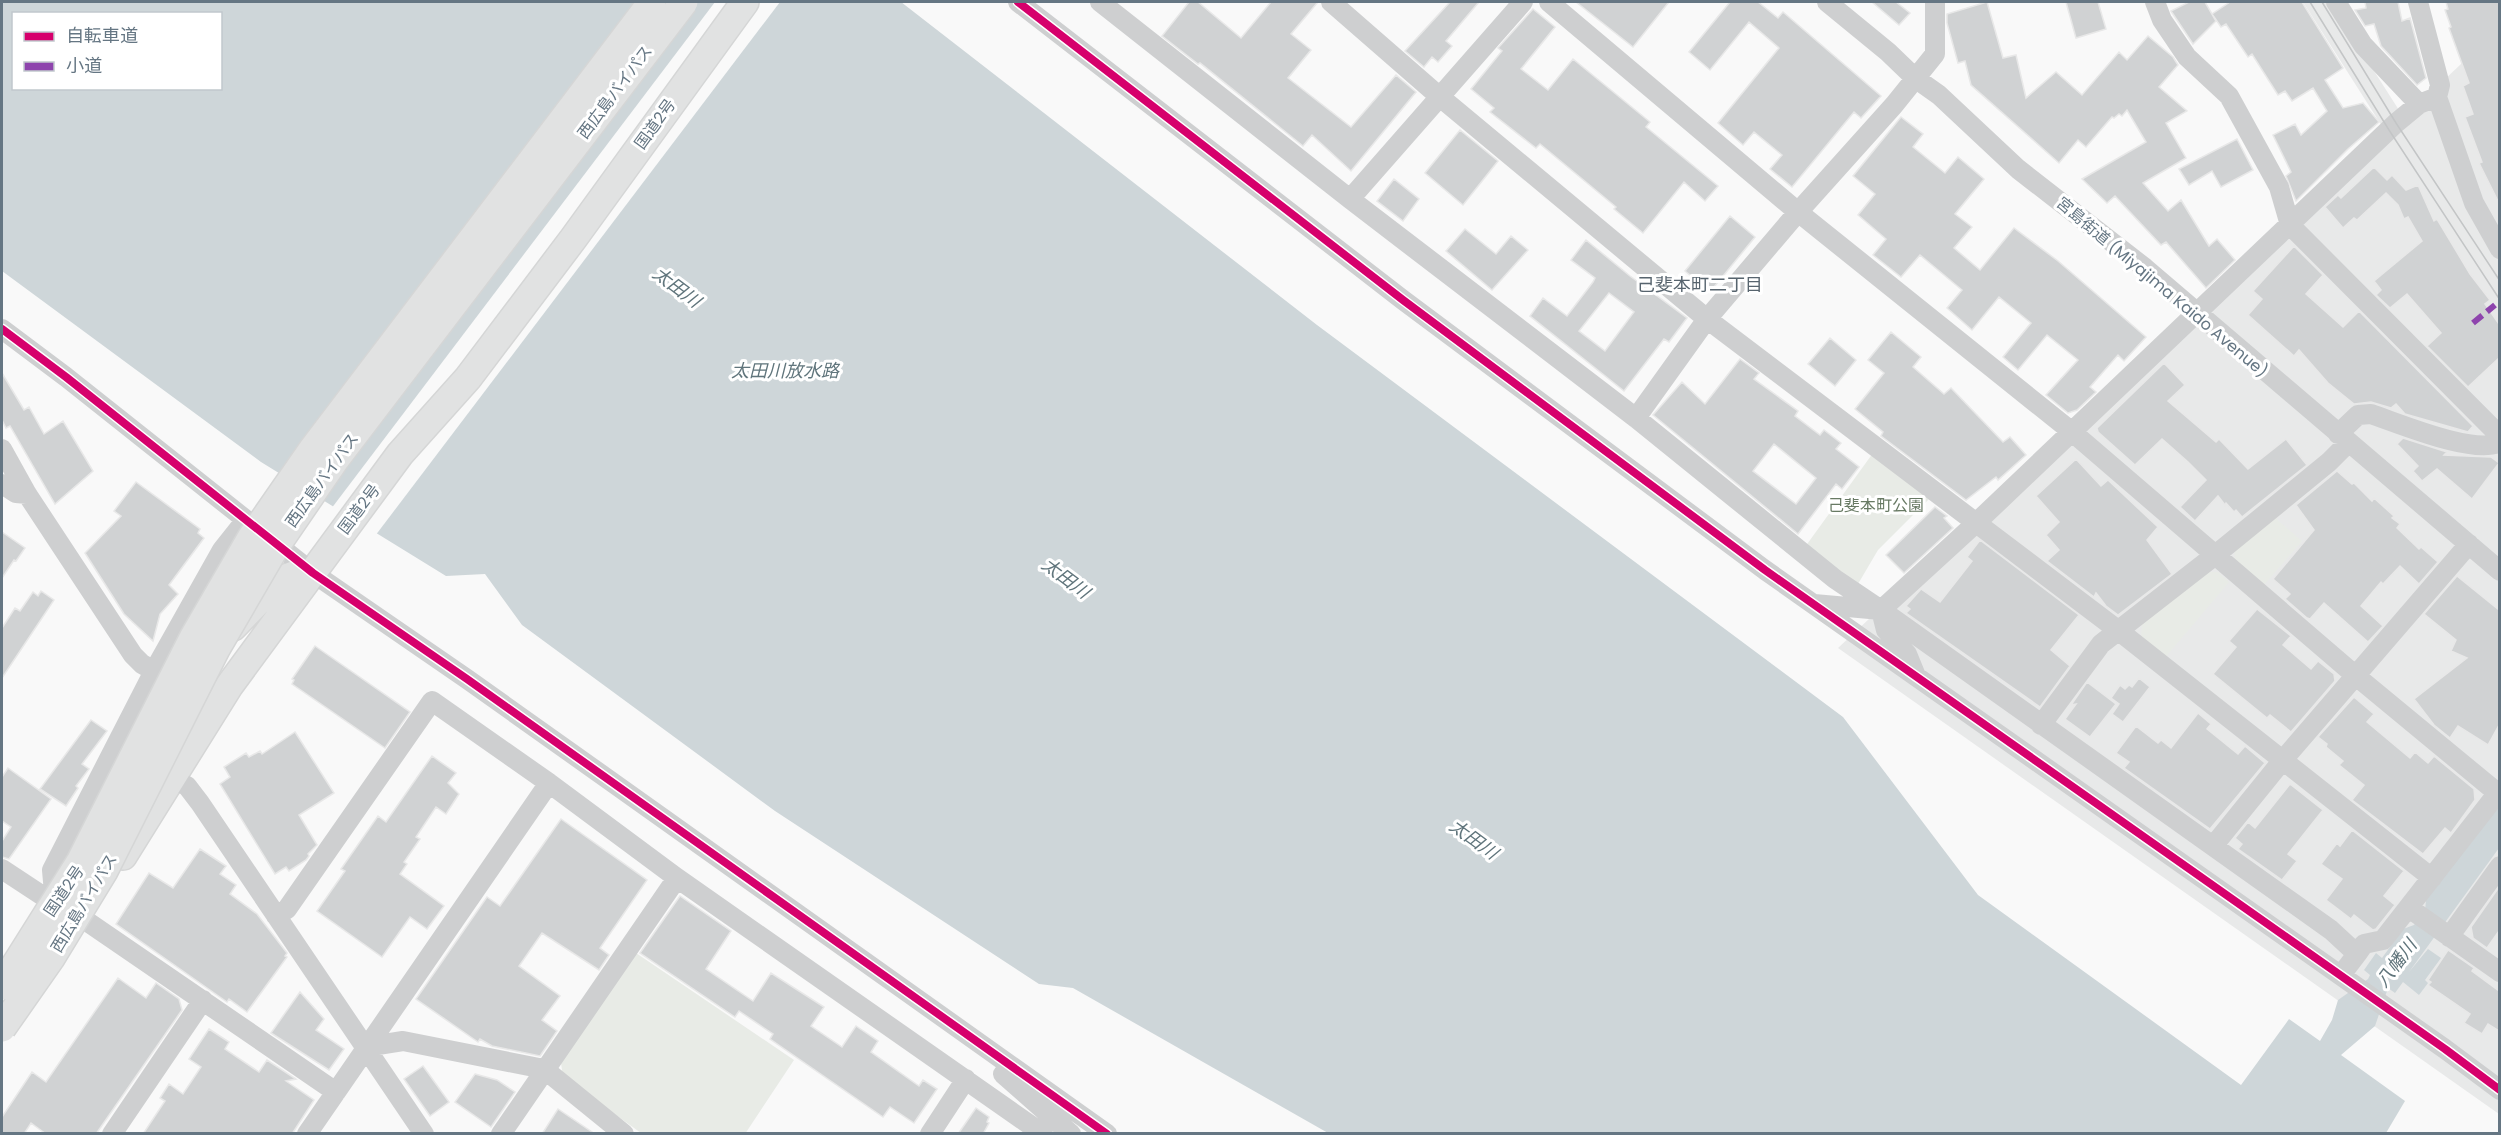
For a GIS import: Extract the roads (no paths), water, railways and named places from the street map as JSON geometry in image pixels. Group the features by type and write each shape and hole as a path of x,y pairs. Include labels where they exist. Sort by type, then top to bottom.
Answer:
{"highway":[{"name":"西広島バイパス","path":"2,985 80,862 194,638 251,538 312,450 652,2"},
{"name":"国道2号","path":"2,985 82,864 247,568 292,513 677,2"},
{"name":"西広島バイパス","path":"2,1028 51,958 99,879 129,825 216,649 276,546 335,460 684,2"},
{"name":"国道2号","path":"2,1037 172,779 229,686 400,454 482,360 745,2"},
{"path":"188,676 278,581 296,574 313,573"}],"street":[{"path":"1018,2 1403,300 1814,604 2347,979 2499,1090"},
{"path":"1100,2 1350,199 1636,418 1835,579 2214,845 2331,930 2357,954"},
{"path":"1331,2 1440,97 1707,319 2119,631 2432,878"},
{"path":"1350,199 1523,2"},
{"path":"1549,2 1798,212 2071,431 2214,556 2499,793 2432,878 2414,911 2383,940 2364,944 2357,954 2347,979"},
{"name":"宮島街道 (Miyajima Kaido Avenue)","path":"1827,2 1888,52 1915,78 1939,95 2018,169 2145,268 2499,571"},
{"path":"1636,418 1707,319 1935,54 1935,2"},
{"path":"2155,2 2162,20 2187,57 2229,96 2279,187 2290,225 2499,436"},
{"path":"2336,2 2363,45 2428,101 2474,203 2499,249"},
{"path":"1814,604 1881,610 1976,523 2396,123 2428,101 2440,85 2418,2"},
{"path":"2,329 313,573 467,679 1107,1134"},
{"path":"2041,725 2101,644 2329,462 2358,416 2371,414 2462,444 2478,446 2495,445 2499,442"},
{"path":"2,449 27,494 133,655 154,671 188,676"},
{"path":"2,484 16,493 27,494"},
{"path":"55,904 52,870 154,671 222,550 245,521"},
{"path":"2214,845 2282,761 2469,544"},
{"path":"1881,610 1886,630 1907,654 1917,678"},
{"path":"276,916 287,909 432,701 549,783 677,878 1043,1134"},
{"path":"172,779 187,786 196,797 424,1134"},
{"path":"307,1134 549,783"},
{"path":"2446,935 2499,866"},
{"path":"2,869 55,904"},
{"path":"501,1134 677,878"},
{"path":"2414,911 2499,972"},
{"path":"82,918 336,1092"},
{"path":"112,1134 203,1000"},
{"path":"973,1039 993,1065 1071,1134"},
{"path":"365,1047 403,1041 544,1069 624,1134"},
{"path":"930,1134 966,1078"},
{"path":"1083,1117 1094,1134"}],"water":[{"name":"太田川放水路","path":"2,2 901,2 1317,325 1843,717 1978,895 2241,1085 2289,1019 2320,1041 2332,1020 2338,1000 2368,979 2370,975 2364,970 2376,953 2382,958 2403,929 2414,925 2425,911 2426,900 2499,805 2499,848 2409,972 2428,949 2441,958 2425,980 2428,983 2419,995 2403,982 2395,993 2388,988 2375,1026 2341,1055 2405,1101 2386,1133 1328,1133 1073,988 1039,984 775,811 522,625 485,574 446,576 261,462 2,271"}],"tram line":[{"path":"2310,2 2389,130 2500,300"},
{"path":"2322,2 2396,123 2500,281"}],"district":[{"name":"己斐本町二丁目","path":"1700,284"}],"water label":[{"name":"太田川","path":"677,287"},
{"name":"太田川","path":"1066,578"},
{"name":"太田川","path":"1474,839"},
{"name":"八幡川","path":"2396,963"}],"park label":[{"name":"己斐本町公園","path":"1876,505"}]}
